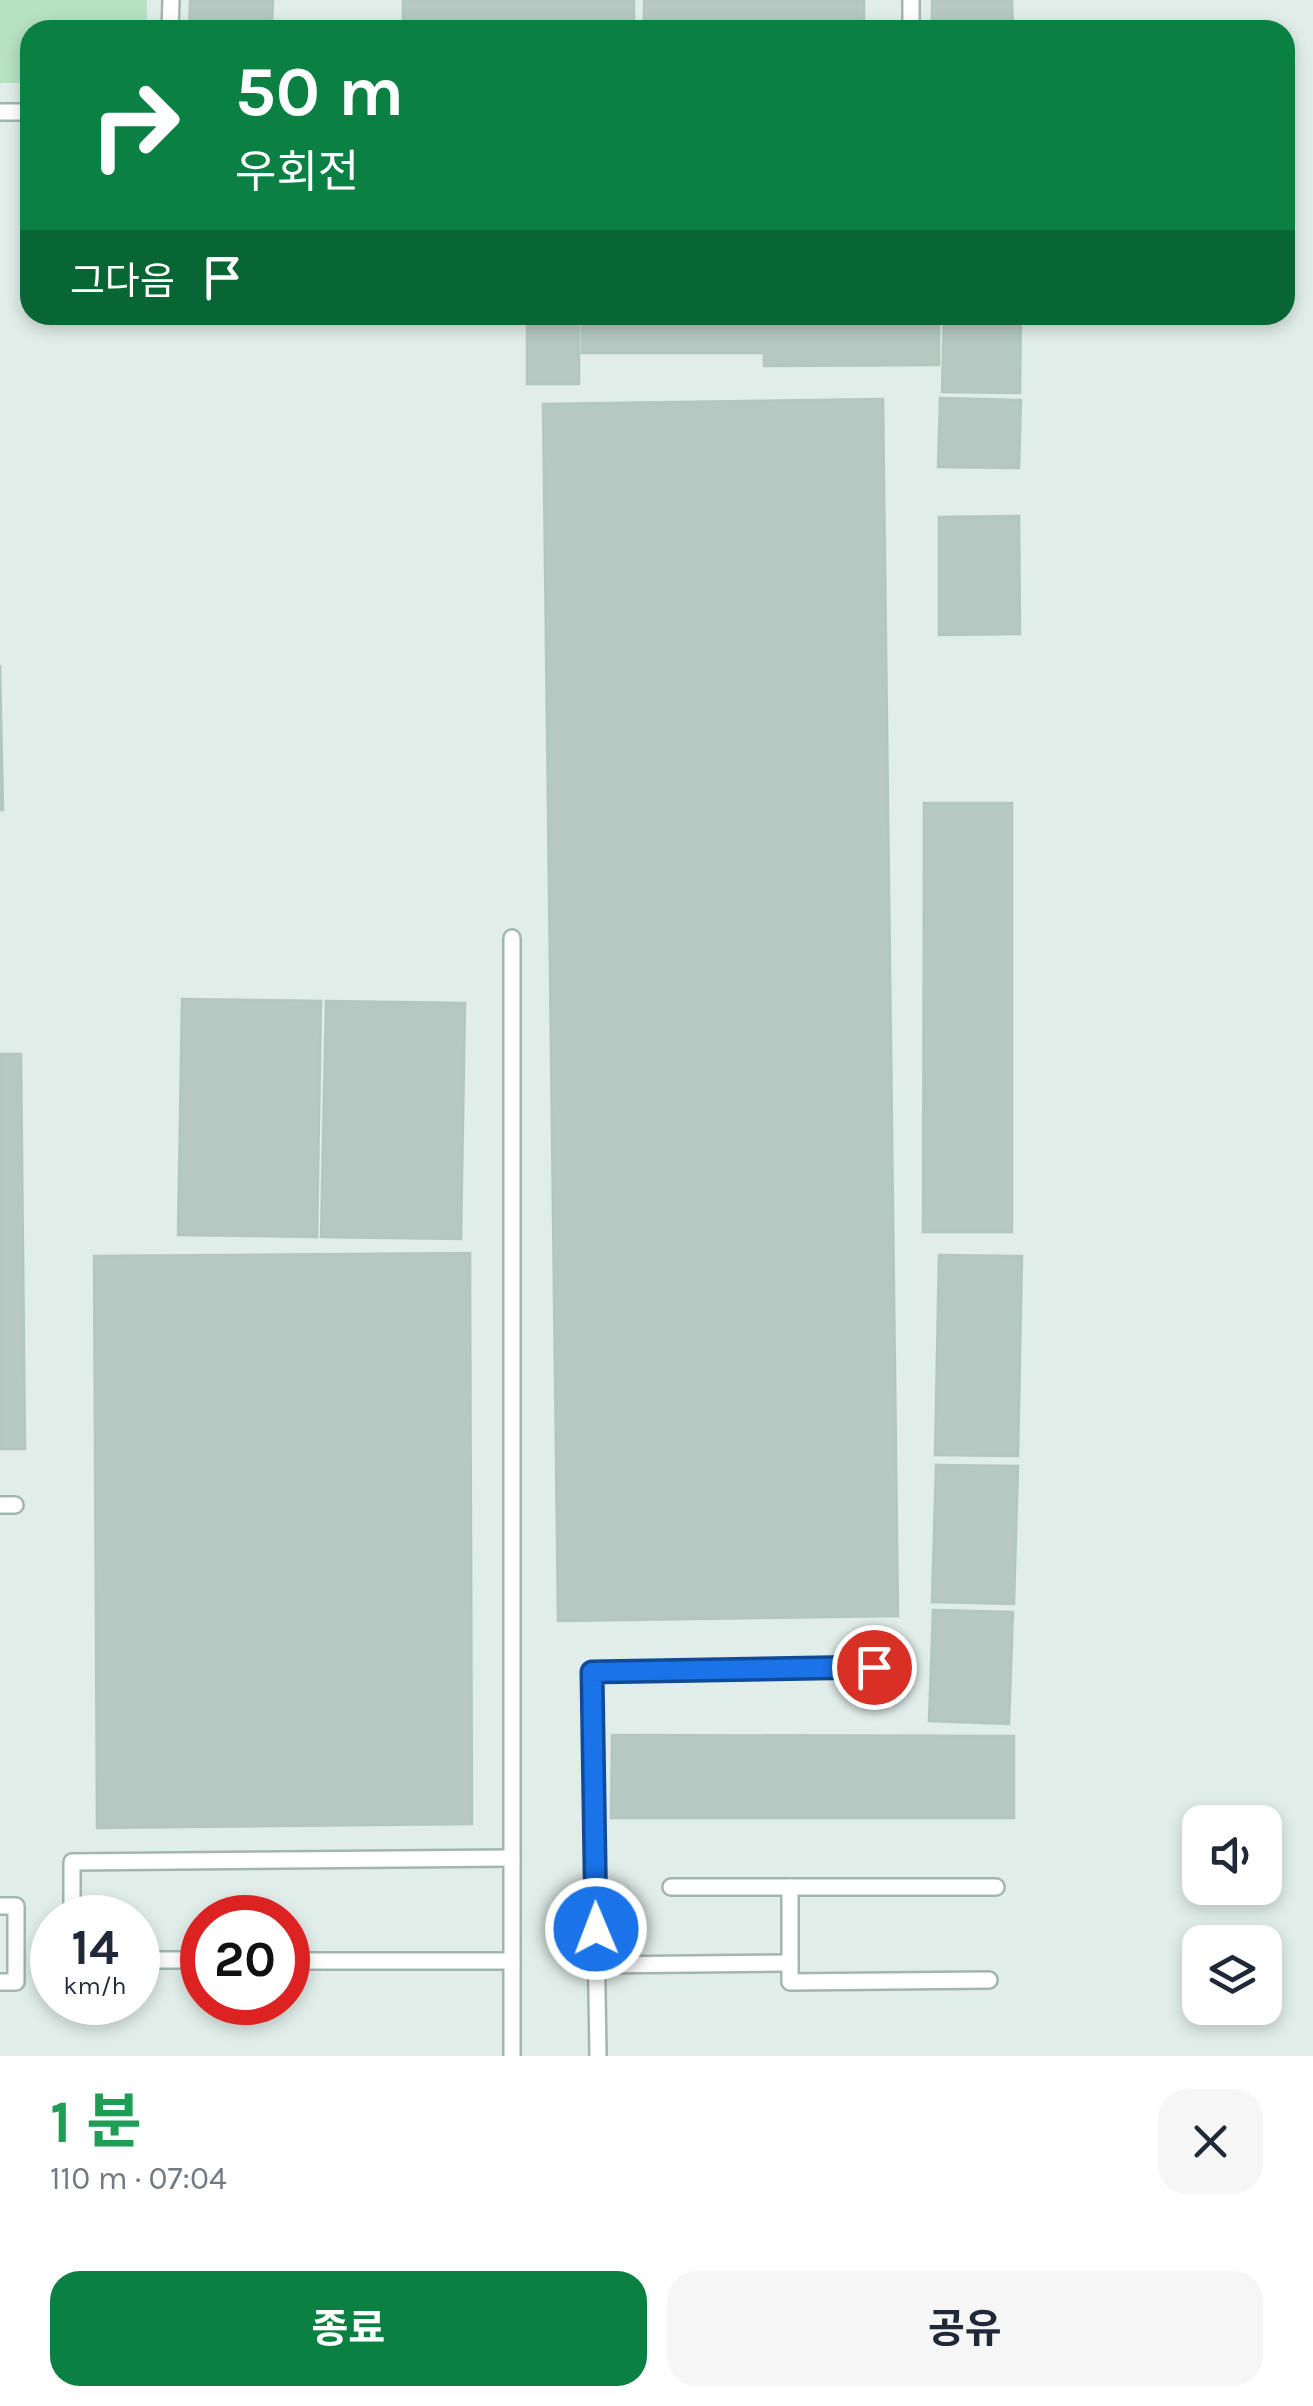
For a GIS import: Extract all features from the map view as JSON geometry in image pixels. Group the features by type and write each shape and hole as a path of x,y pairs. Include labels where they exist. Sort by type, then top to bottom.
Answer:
{"lane":[{"path":"512,938 512,2056"},
{"path":"598,2056 592,1672 874,1667"},
{"path":"72,1895 72,1862 512,1858"},
{"path":"671,1887 996,1887"},
{"path":"790,1887 790,1982 989,1980"},
{"path":"0,1906 16,1906 16,1982 0,1982"},
{"path":"310,1961 512,1962"},
{"path":"596,1966 790,1963"}],"green space":[{"path":"0,0 147,0 147,20 20,20 20,83 0,83"}],"building":[{"path":"190,0 273,0 272,20 189,20"},
{"path":"403,0 634,0 634,20 403,20"},
{"path":"644,0 864,0 864,20 644,20"},
{"path":"932,0 1012,0 1013,20 932,20"},
{"path":"527,325 579,325 579,384 527,384"},
{"path":"582,325 939,325 939,365 764,366 764,353 582,353"},
{"path":"944,325 1021,325 1020,393 942,392"},
{"path":"940,398 1021,400 1019,468 938,467"},
{"path":"883,399 898,1616 558,1621 543,404"},
{"path":"1019,516 1020,634 939,635 939,517"},
{"path":"0,665 3,810 0,810"},
{"path":"924,803 1012,803 1012,1232 923,1232"},
{"path":"182,999 321,1001 317,1237 178,1235"},
{"path":"326,1001 465,1003 461,1239 321,1237"},
{"path":"0,1054 21,1054 25,1449 0,1449"},
{"path":"470,1253 472,1824 97,1828 94,1256"},
{"path":"939,1255 1022,1256 1018,1456 935,1455"},
{"path":"936,1465 1018,1466 1014,1604 932,1602"},
{"path":"933,1610 1013,1612 1009,1724 929,1721"},
{"path":"612,1735 1014,1736 1014,1818 611,1818"}],"route":[{"path":"596,1929 592,1672 874,1667"}]}
